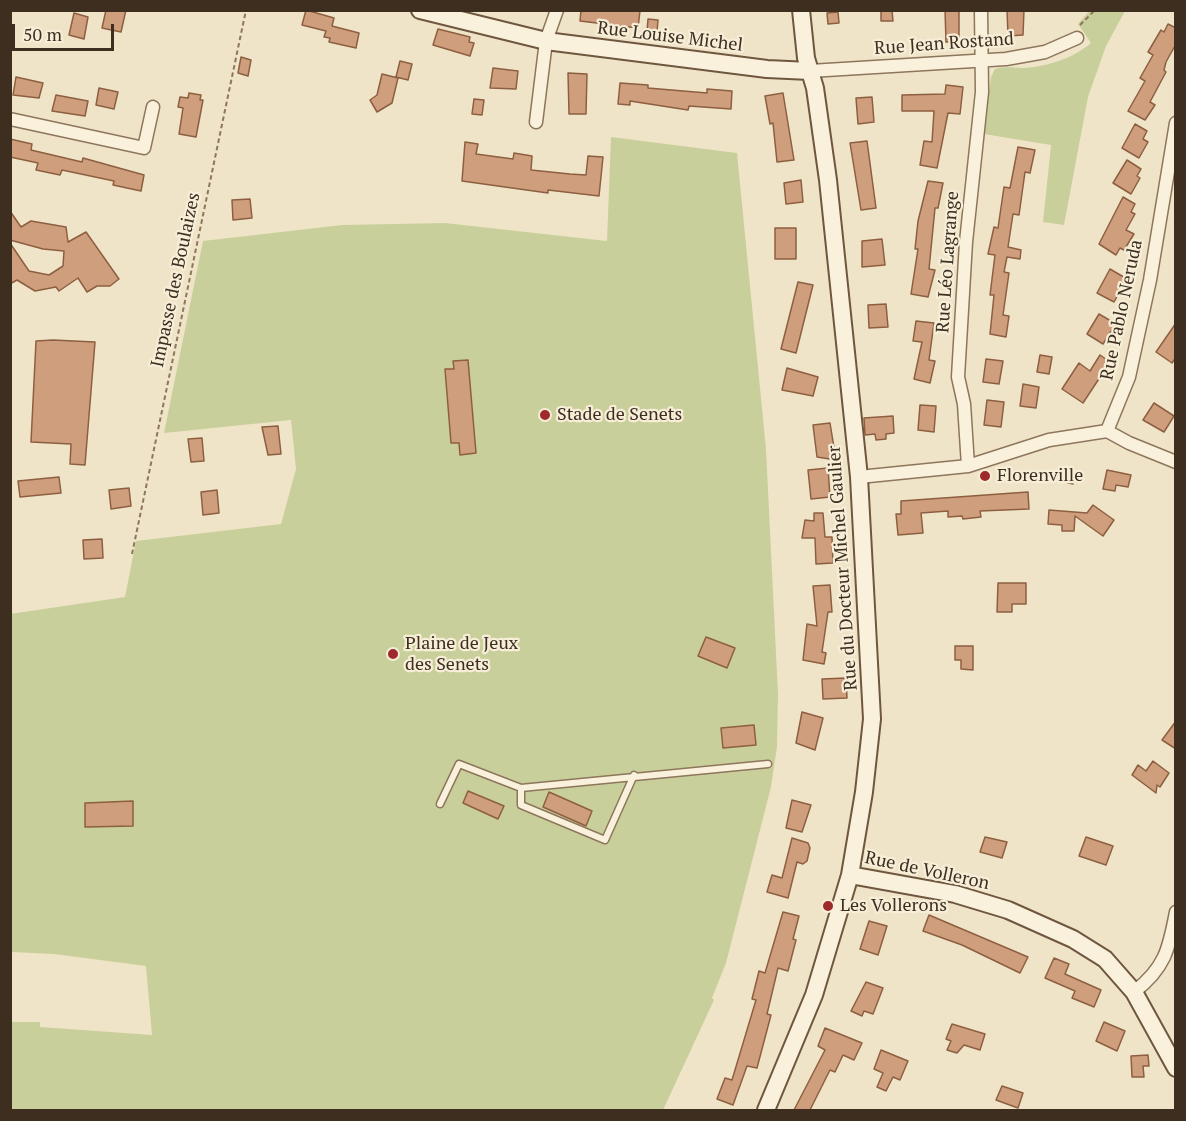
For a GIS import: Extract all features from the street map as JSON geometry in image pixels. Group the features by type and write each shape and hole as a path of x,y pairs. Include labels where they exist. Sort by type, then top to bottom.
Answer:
{"street":[{"name":"Rue Louise Michel","path":"420,10 546,41 767,69 810,71"},
{"path":"536,122 546,41 557,10"},
{"name":"Rue du Docteur Michel Gaulier","path":"766,1110 814,995 850,875 864,792 872,719 859,477 828,180 806,58 801,10"},
{"name":"Rue Léo Lagrange","path":"968,466 964,404 958,376 966,242 983,61 981,10"},
{"name":"Rue Jean Rostand","path":"810,71 983,61 1045,52 1077,38"},
{"path":"10,119 144,148 153,107"},
{"name":"Rue Pablo Neruda","path":"1107,430 1129,376 1150,280 1176,123"},
{"path":"859,477 968,466 1049,440 1107,430 1129,443 1176,462"},
{"name":"Rue de Volleron","path":"850,875 955,894 1008,910 1073,939 1105,959 1134,992 1176,1068"},
{"path":"1134,992 1152,978 1169,950 1175,916"}],"lane":[{"path":"440,804 459,764 521,788 768,764"},
{"path":"521,788 521,805 605,840 634,776"}],"path":[{"name":"Impasse des Boulaizes","path":"132,554 246,10"},
{"path":"1077,38 1076,29 1095,10"}],"green space":[{"path":"1090,10 1125,11 1106,46 1088,97 1064,225 1043,222 1051,145 984,134 991,77 995,69 1041,66 1059,61 1084,48 1091,43 1078,24"},
{"name":"Plaine de Jeux des Senets","path":"611,137 737,153 766,449 778,694 777,747 771,787 726,963 712,998 714,1000 663,1110 11,1110 11,1022 40,1022 40,1027 152,1035 146,966 54,954 11,952 10,614 125,597 136,541 281,524 296,469 291,420 164,433 203,241 342,225 445,223 607,241"}],"building":[{"path":"106,10 126,10 121,32 102,28"},
{"path":"306,10 334,18 332,26 359,33 356,48 329,42 330,38 324,37 326,31 302,25"},
{"path":"581,10 640,11 638,28 580,21"},
{"path":"881,10 892,10 893,21 881,21"},
{"path":"945,10 959,10 959,42 946,42"},
{"path":"1007,10 1024,10 1023,35 1008,36"},
{"path":"838,12 839,23 828,24 827,13"},
{"path":"74,13 88,17 84,39 69,35"},
{"path":"648,19 658,20 657,32 647,31"},
{"path":"1168,24 1176,28 1176,44 1166,62 1164,70 1166,72 1150,102 1155,105 1145,120 1128,111 1145,81 1140,78 1153,55 1148,52 1161,30 1164,32"},
{"path":"438,29 470,37 469,42 474,43 470,56 433,45"},
{"path":"241,57 251,60 248,76 238,73"},
{"path":"400,61 412,64 408,80 396,77"},
{"path":"493,68 518,71 516,89 490,88"},
{"path":"568,73 587,74 586,114 569,114"},
{"path":"382,74 398,78 392,103 377,112 370,100 377,95"},
{"path":"16,77 43,83 39,98 13,95"},
{"path":"620,83 707,93 707,89 732,91 731,109 689,106 688,110 630,101 630,105 618,104"},
{"path":"946,85 963,87 960,114 948,113 937,168 920,165 924,141 932,142 934,111 902,111 902,95 945,94"},
{"path":"99,88 118,92 114,109 96,105"},
{"path":"189,93 201,95 200,100 203,100 196,137 179,134 183,108 178,107 180,97 188,98"},
{"path":"783,93 794,160 777,162 773,123 770,124 765,96"},
{"path":"56,95 88,101 85,116 52,111"},
{"path":"872,97 874,122 858,124 856,98"},
{"path":"474,99 484,100 482,115 472,114"},
{"path":"1135,124 1147,131 1143,139 1148,142 1139,158 1122,148"},
{"path":"10,139 32,144 31,150 82,162 83,158 144,175 141,191 113,185 114,181 62,170 60,175 36,170 38,163 10,157"},
{"path":"867,141 876,208 861,210 850,143"},
{"path":"465,142 478,144 476,154 513,159 514,153 532,156 531,170 586,175 588,156 603,157 599,196 548,190 548,193 462,181"},
{"path":"1018,147 1035,150 1030,173 1025,172 1019,215 1013,214 1008,247 1021,250 1020,259 1007,257 1004,272 1009,273 1003,315 1009,316 1006,337 990,334 994,295 990,295 995,255 988,254 994,227 998,228 1004,187 1010,188"},
{"path":"1127,160 1141,169 1137,176 1140,178 1131,194 1113,183"},
{"path":"801,180 803,202 786,204 784,183"},
{"path":"928,181 943,183 938,208 935,208 929,269 935,270 928,297 911,294 918,249 915,249 918,221"},
{"path":"1123,197 1135,204 1131,212 1135,214 1126,230 1134,234 1124,250 1120,248 1116,255 1099,244"},
{"path":"250,199 252,218 233,220 232,200"},
{"path":"10,211 21,227 31,221 66,227 68,242 86,232 119,279 110,286 97,286 87,292 78,278 59,291 56,287 35,291 17,280 10,284 10,243 29,271 49,275 63,266 64,251 43,249 10,240"},
{"path":"775,228 796,228 796,259 775,259"},
{"path":"882,239 885,265 862,267 862,241"},
{"path":"1110,269 1127,279 1114,302 1097,293"},
{"path":"798,282 813,285 796,353 781,349"},
{"path":"886,304 888,327 869,328 868,305"},
{"path":"1099,314 1116,324 1103,344 1087,334"},
{"path":"916,321 934,323 929,360 935,361 930,383 914,379 922,342 913,341"},
{"path":"1176,323 1176,357 1172,363 1156,352"},
{"path":"36,341 95,342 85,465 70,464 71,444 31,442"},
{"path":"1040,355 1052,357 1049,374 1037,372"},
{"path":"1100,355 1110,362 1083,403 1062,389 1079,363 1090,371"},
{"path":"986,359 1003,361 999,384 983,382"},
{"path":"468,360 476,453 460,455 459,443 451,443 445,369 454,369 453,361"},
{"path":"787,368 818,377 813,396 782,390"},
{"path":"1023,384 1039,387 1036,408 1020,406"},
{"path":"987,400 1004,402 1001,427 984,425"},
{"path":"1154,403 1174,416 1164,432 1143,420"},
{"path":"920,405 936,406 934,432 918,430"},
{"path":"893,416 894,433 886,434 886,439 876,440 875,434 865,435 864,418"},
{"path":"830,423 836,460 817,457 813,425"},
{"path":"278,426 281,454 268,455 262,427"},
{"path":"202,438 204,461 191,462 188,439"},
{"path":"828,468 830,497 811,499 808,470"},
{"path":"1061,468 1073,469 1073,484 1061,481"},
{"path":"1107,470 1131,475 1128,487 1116,485 1115,491 1103,489"},
{"path":"59,477 61,493 20,497 18,481"},
{"path":"129,488 131,506 111,509 109,490"},
{"path":"217,490 219,513 203,515 201,492"},
{"path":"1028,492 1029,509 980,511 981,517 963,519 962,516 948,517 948,511 921,513 923,533 898,535 896,514 901,514 901,501"},
{"path":"1093,505 1114,520 1103,536 1075,516 1074,531 1062,531 1062,525 1048,524 1049,510 1087,513"},
{"path":"814,513 823,513 825,537 832,537 833,563 816,564 815,538 802,538 805,520 814,521"},
{"path":"102,539 103,558 84,559 83,540"},
{"path":"998,583 1026,583 1026,604 1012,604 1012,612 997,612"},
{"path":"830,585 832,612 828,612 822,652 826,653 824,664 803,660 807,624 817,626 813,586"},
{"path":"706,637 735,648 727,668 698,656"},
{"path":"955,646 973,646 973,670 961,669 961,660 955,660"},
{"path":"846,678 847,698 823,699 822,679"},
{"path":"802,712 823,718 815,750 796,743"},
{"path":"1176,721 1176,749 1162,740"},
{"path":"754,725 756,745 723,748 721,728"},
{"path":"1153,761 1169,773 1160,787 1157,785 1156,793 1132,775 1138,765 1146,771"},
{"path":"468,791 504,806 498,819 463,803"},
{"path":"549,792 592,811 586,826 543,807"},
{"path":"792,800 811,805 802,832 786,828"},
{"path":"133,801 133,826 85,827 85,803"},
{"path":"985,837 1007,842 1002,858 980,852"},
{"path":"1086,837 1113,846 1106,865 1079,856"},
{"path":"792,838 808,843 810,848 807,861 803,864 797,862 788,898 767,892 772,875 782,878"},
{"path":"783,912 799,916 788,971 778,968 767,1014 771,1015 757,1068 747,1066 733,1105 717,1099 725,1078 732,1080 756,1000 752,999 759,971 765,973"},
{"path":"929,915 1028,957 1020,973 962,945 923,931"},
{"path":"869,921 887,926 878,955 860,949"},
{"path":"1054,958 1069,964 1065,974 1101,990 1094,1007 1072,998 1075,991 1045,978"},
{"path":"866,982 883,988 873,1014 864,1011 862,1016 851,1011"},
{"path":"1104,1022 1125,1031 1117,1051 1096,1041"},
{"path":"952,1024 985,1034 980,1050 964,1045 957,1053 947,1050 951,1041 946,1039"},
{"path":"825,1028 862,1043 854,1060 843,1055 835,1072 830,1070 810,1110 794,1110 825,1050 818,1046"},
{"path":"881,1050 908,1061 900,1080 893,1077 886,1091 877,1087 883,1073 874,1069"},
{"path":"1148,1055 1149,1066 1143,1066 1144,1077 1132,1077 1131,1056"},
{"path":"1002,1086 1023,1093 1018,1108 996,1100"}],"place":[{"name":"Stade de Senets","path":"545,415"},
{"name":"Florenville","path":"985,476"},
{"name":"Plaine de Jeux des Senets","path":"393,654"},
{"name":"Les Vollerons","path":"828,906"}]}
